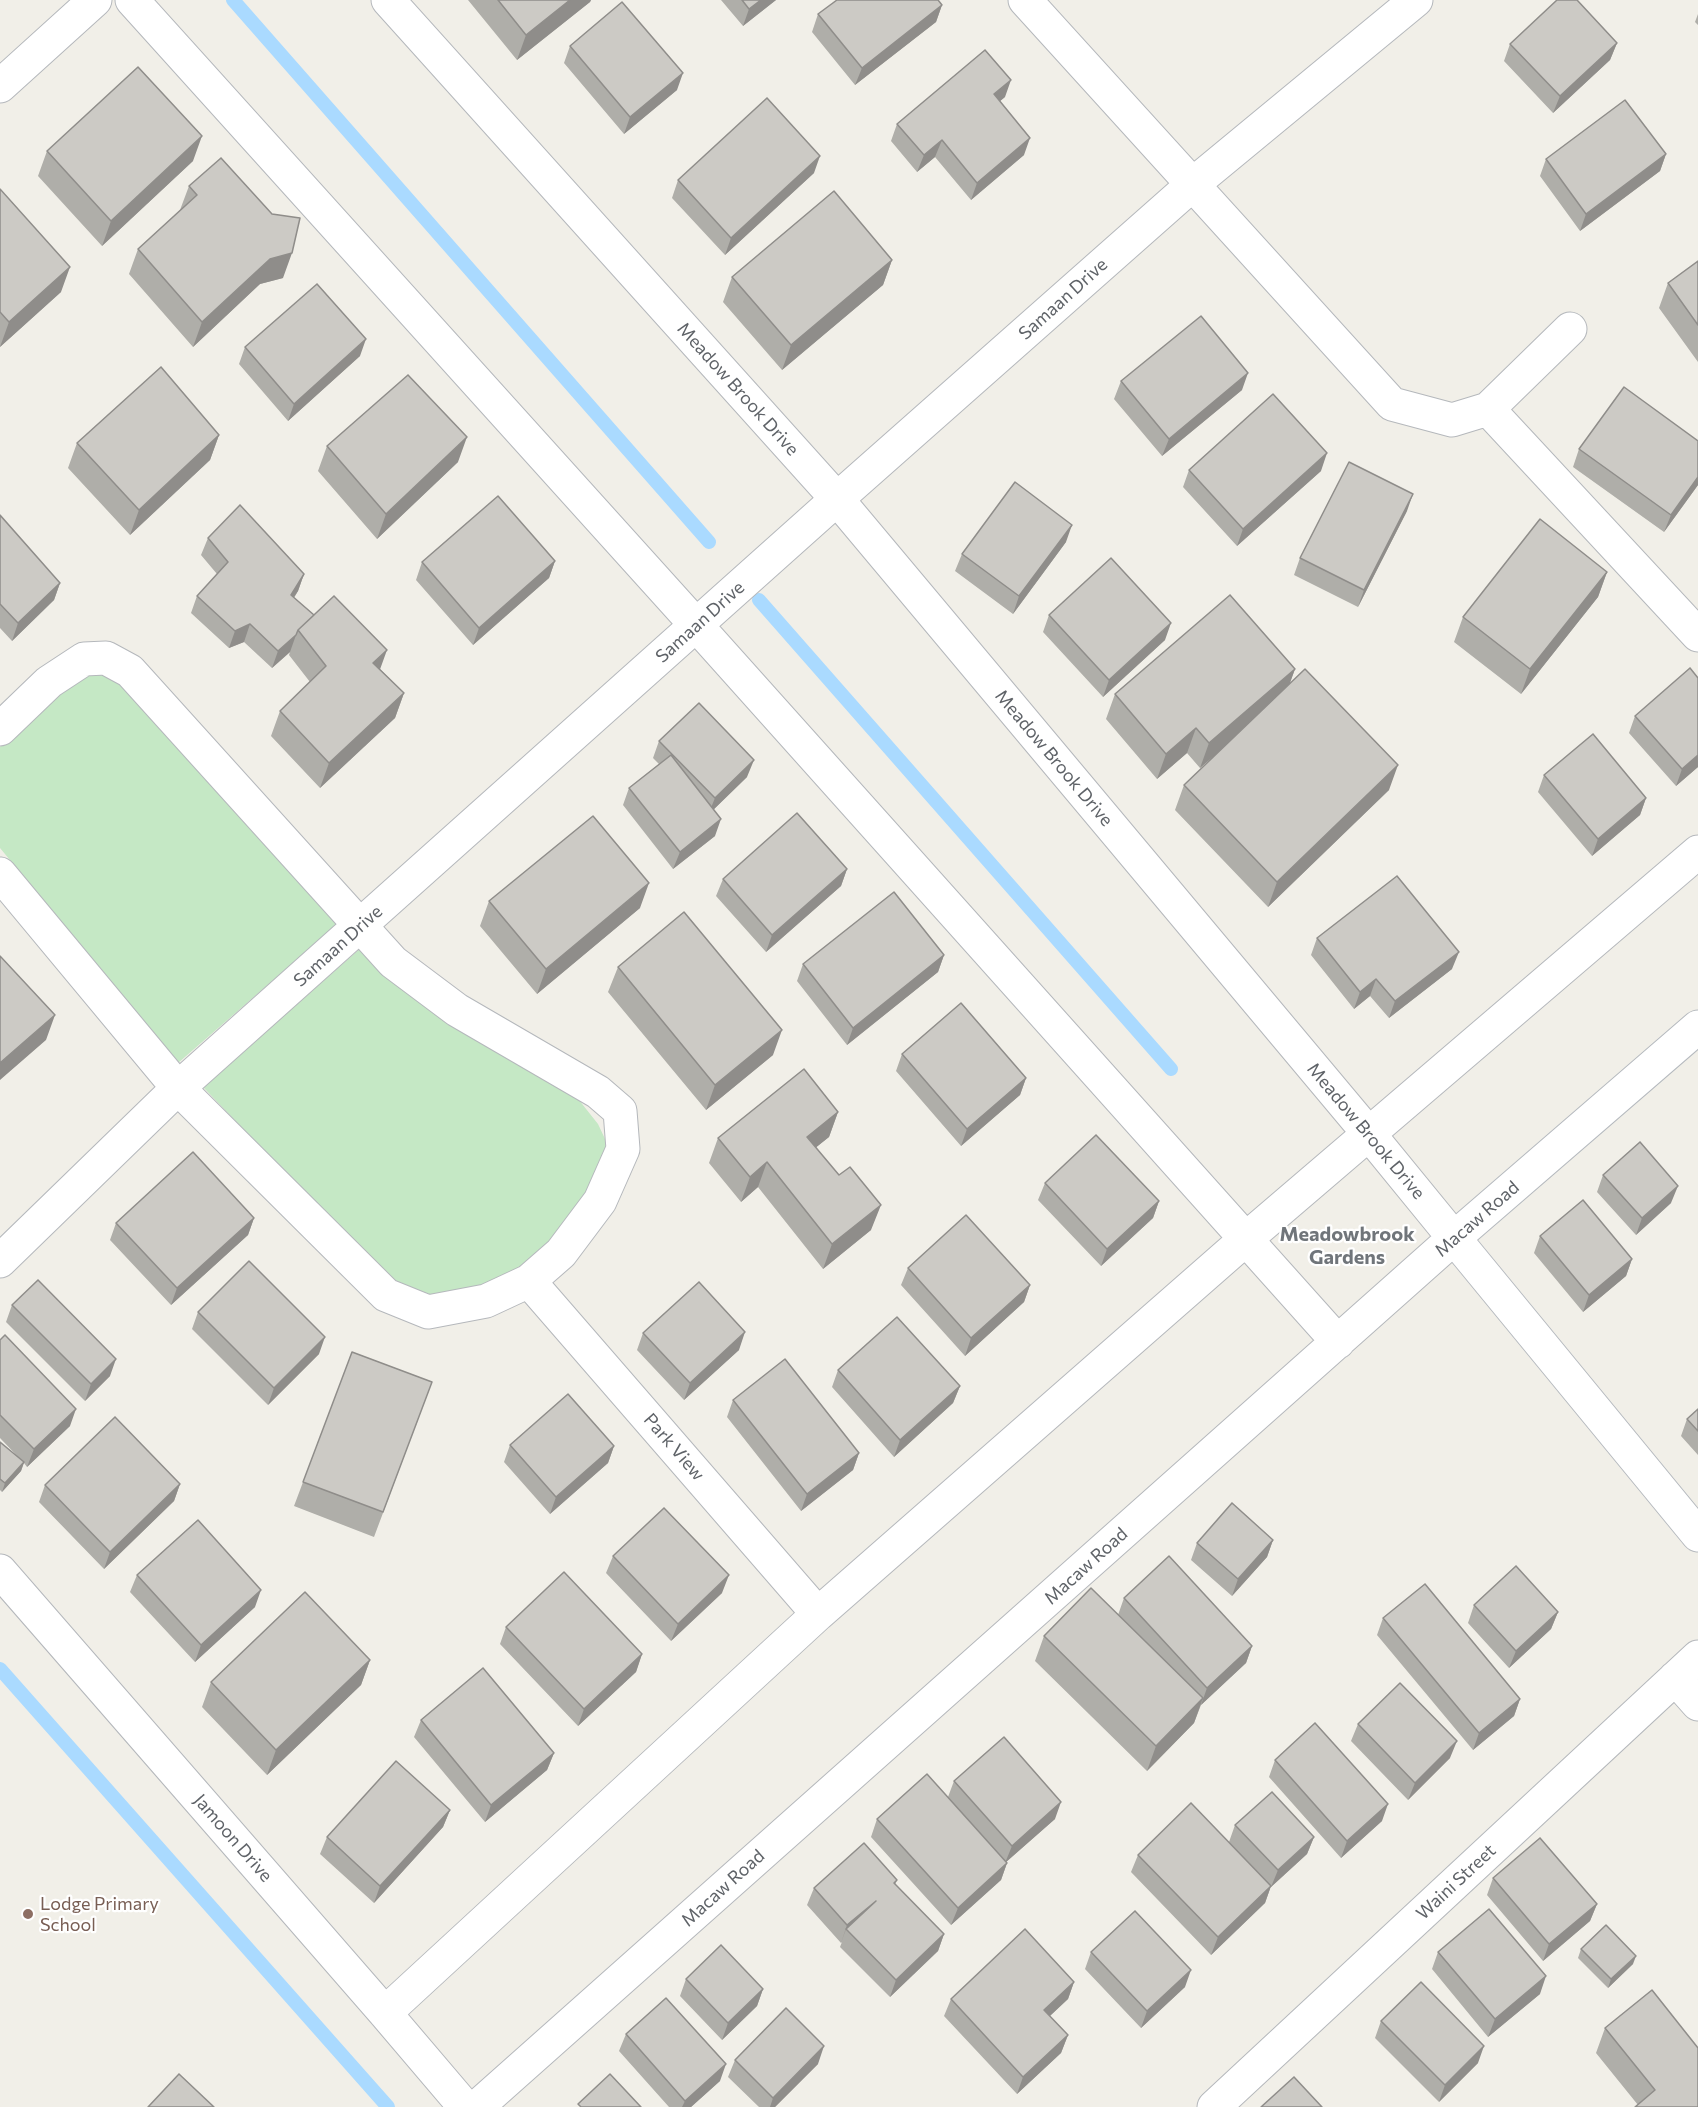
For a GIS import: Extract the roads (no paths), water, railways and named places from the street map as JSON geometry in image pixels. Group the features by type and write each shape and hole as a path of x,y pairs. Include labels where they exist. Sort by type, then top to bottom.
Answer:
{"street":[{"path":"0,86 95,0"},
{"path":"132,0 1247,1238 1338,1342"},
{"name":"Meadow Brook Drive","path":"388,0 837,499 1370,1134 1698,1535"},
{"path":"1025,0 1392,404 1452,420 1488,409 1570,329"},
{"name":"Samaan Drive","path":"0,1261 178,1088 837,499 1192,185 1416,0"},
{"path":"1488,409 1698,635"},
{"path":"0,729 49,682 84,659 106,658 130,672 393,962 457,1010 598,1092 620,1112 623,1149 600,1201 561,1253 529,1281 486,1301 428,1312 386,1295 178,1088 0,874"},
{"path":"386,2013 818,1614 1247,1238 1698,852"},
{"name":"Macaw Road","path":"477,2107 1454,1238 1698,1027"},
{"name":"Park View","path":"529,1281 818,1614"},
{"name":"Jamoon Drive","path":"0,1571 386,2013 465,2107"},
{"path":"1687,1667 1698,1704"},
{"name":"Waini Street","path":"1214,2107 1687,1667"}],"waterway":[{"path":"233,0 709,542"},
{"path":"759,600 1171,1069"},
{"path":"0,1669 388,2107"}],"place":[{"name":"Lodge Primary School","path":"28,1914"}],"district":[{"name":"Meadowbrook Gardens","path":"1347,1246"}]}
